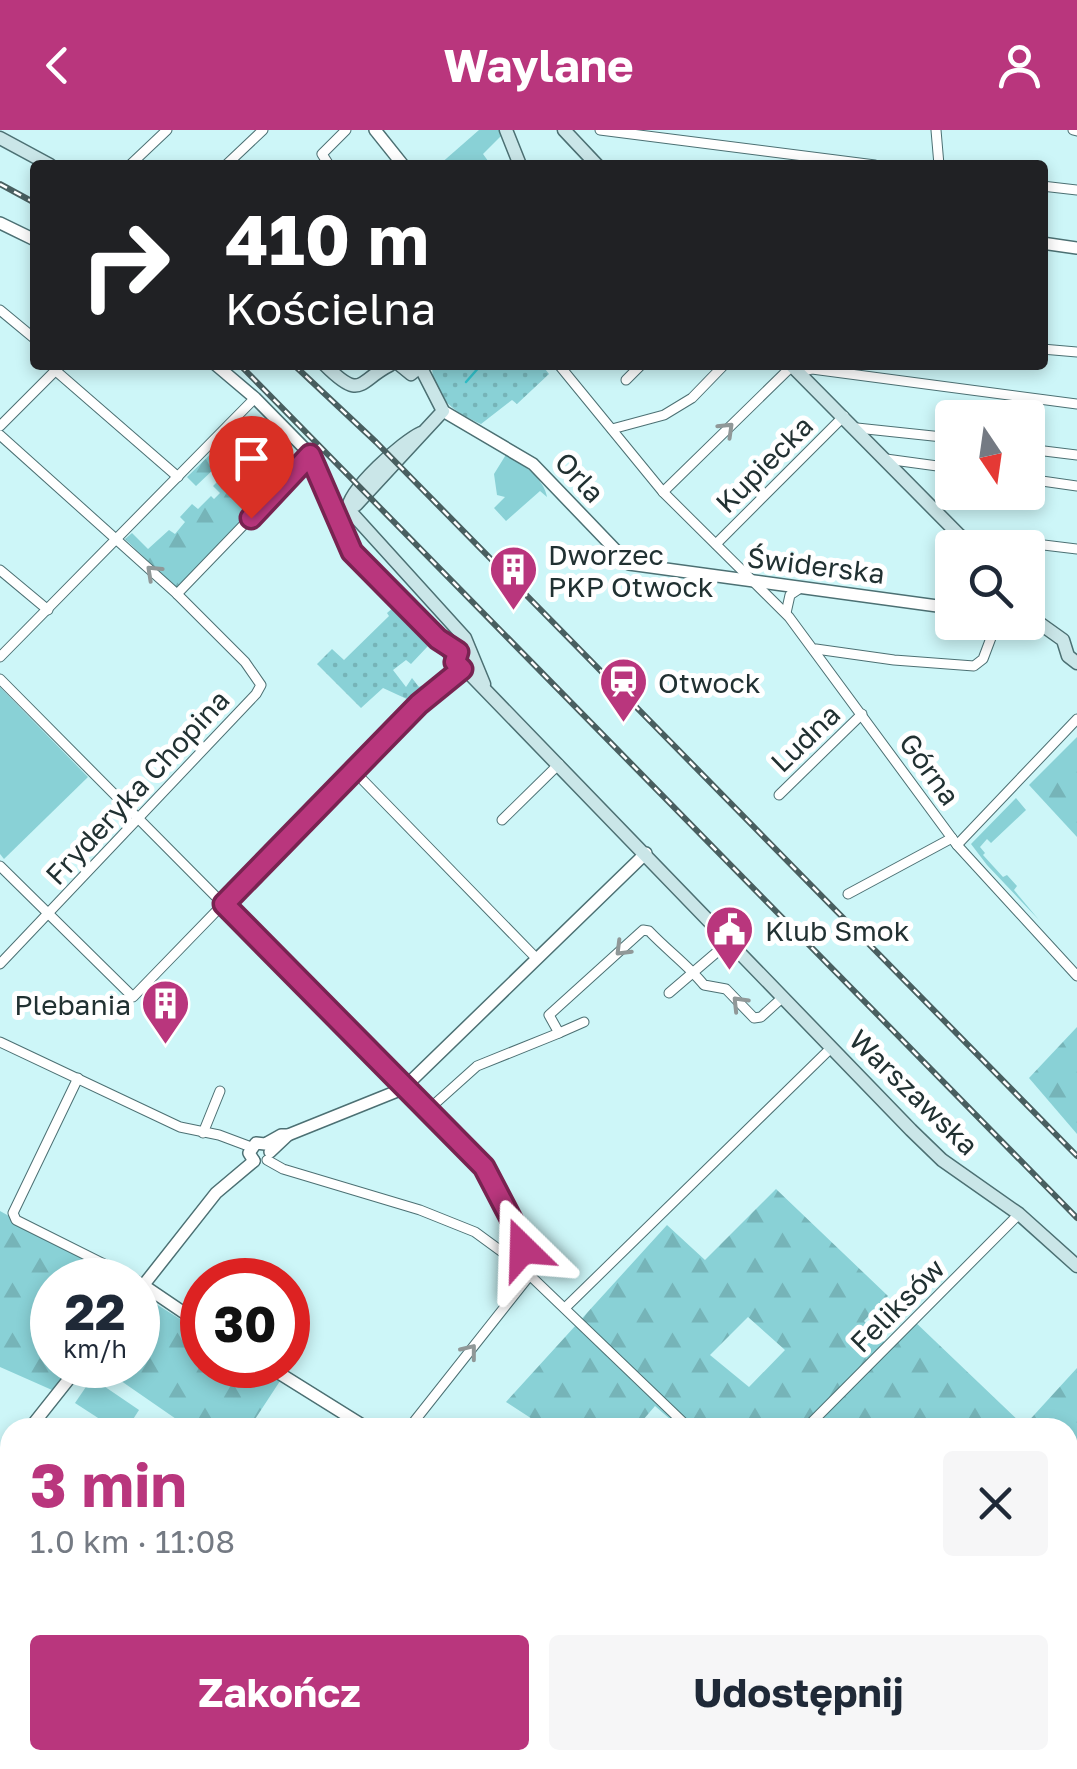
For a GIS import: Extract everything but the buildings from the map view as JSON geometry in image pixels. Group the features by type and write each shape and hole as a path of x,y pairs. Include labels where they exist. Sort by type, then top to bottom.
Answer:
{"main road":[{"path":"506,130 518,160"},
{"path":"567,131 592,160"},
{"path":"5,136 42,160"},
{"path":"331,370 352,385 400,370"},
{"name":"Orla","path":"410,370 431,391 443,411"},
{"path":"796,370 955,530"},
{"name":"Warszawska","path":"443,411 406,455 360,499 354,515 464,638 462,660 488,691 831,1048 942,1160 1020,1214 1077,1266"},
{"path":"1045,622 1073,641 1070,659 1077,663"}],"street":[{"path":"135,160 168,130"},
{"path":"231,160 263,130"},
{"path":"326,160 322,154 346,130"},
{"path":"375,130 399,160"},
{"path":"600,130 835,160"},
{"path":"935,130 938,160"},
{"path":"1048,187 1077,190"},
{"path":"0,223 30,238"},
{"path":"1048,244 1077,248"},
{"path":"0,310 30,335"},
{"path":"1048,350 1077,352"},
{"path":"0,426 57,370"},
{"path":"61,370 178,477"},
{"name":"Warszawska","path":"222,370 310,455 352,552 462,660"},
{"name":"Górna","path":"563,370 663,492 786,613 954,842 1077,976"},
{"path":"626,380 636,370"},
{"path":"612,429 664,415 692,398 719,370"},
{"path":"663,492 792,370"},
{"path":"812,370 1077,404"},
{"path":"0,657 255,398"},
{"name":"Orla","path":"443,411 533,464 629,564 677,571"},
{"name":"Kupiecka","path":"716,544 844,416"},
{"path":"857,428 935,436"},
{"name":"Fryderyka Chopina","path":"0,435 177,594 237,654 261,685 0,964"},
{"path":"1045,451 1077,455"},
{"path":"177,594 310,455"},
{"path":"886,459 935,466"},
{"path":"1045,481 1077,486"},
{"path":"1045,545 1077,549"},
{"path":"712,576 723,565 724,552"},
{"path":"0,570 48,610"},
{"name":"Świderska","path":"677,571 935,606"},
{"path":"786,613 790,595 798,589"},
{"path":"438,639 450,638 452,627"},
{"path":"816,649 974,666 983,659 990,640"},
{"path":"0,866 133,998 462,660"},
{"path":"0,680 489,1173 522,1240 523,1249 516,1262"},
{"name":"Ludna","path":"779,795 862,714"},
{"path":"848,894 954,842 1077,719"},
{"path":"502,820 559,764"},
{"path":"354,771 537,959"},
{"path":"160,1259 228,1178 259,1153 288,1136 404,1086 646,853"},
{"path":"559,1033 549,1015 642,930 650,931 708,987 726,989 754,1018 761,1018 783,997"},
{"path":"670,993 730,940"},
{"path":"429,1109 477,1066 584,1022"},
{"path":"0,1042 180,1128 219,1135 259,1153 282,1169 448,1220 475,1232 530,1274 679,1418"},
{"path":"565,1308 831,1048"},
{"path":"78,1078 13,1212 16,1220 88,1258"},
{"path":"203,1133 220,1091"},
{"name":"Feliksów","path":"816,1418 1020,1214"},
{"path":"417,1418 530,1274"},
{"path":"38,1418 62,1388"},
{"path":"303,1388 351,1418"}],"green space":[{"path":"479,130 499,130 501,136 483,154 487,160 445,160"},
{"path":"432,370 546,370 549,374 517,404 512,400 481,424 446,402"},
{"path":"232,433 283,477 175,587 125,539 132,533 148,549 169,530 175,534 185,522 180,517 192,504 198,509 211,496 214,499 220,493 213,486 222,477 215,468 196,486 187,477"},
{"path":"507,453 537,478 547,497 540,491 506,521 494,508 505,497 497,495 494,474"},
{"path":"395,606 434,647 428,646 411,664 406,660 393,670 406,687 412,678 419,687 423,685 409,700 383,688 361,708 317,664 332,649 344,660"},
{"path":"0,687 88,777 4,859 0,854"},
{"path":"1077,737 1077,837 1029,785"},
{"path":"1016,798 1026,810 991,843 987,839 980,847 1003,877 1007,875 1017,886 1014,890 1039,920 971,844"},
{"path":"1077,1027 1077,1134 1029,1078"},
{"path":"776,1189 888,1296 864,1321 886,1344 912,1319 1016,1418 669,1418 655,1406 645,1418 531,1418 506,1402 667,1225 705,1260","holes":["748,1317 785,1350 749,1387 710,1355"]},
{"path":"0,1211 85,1258 30,1258 30,1380 0,1367"},
{"path":"160,1306 180,1319 180,1388 275,1388 256,1418 175,1418 131,1388 160,1388"},
{"path":"1077,1368 1077,1418 1031,1418"},
{"path":"85,1388 107,1388 139,1410 134,1418 98,1418 75,1403"}],"waterway":[{"path":"466,382 477,370"}],"railway":[{"path":"0,184 30,200"},
{"path":"245,370 1077,1218"},
{"path":"299,370 376,442 1077,1156"}],"place":[{"name":"Dworzec PKP Otwock","path":"513,612"},
{"name":"Otwock","path":"623,724"},
{"name":"Klub Smok","path":"730,972"},
{"name":"Plebania","path":"166,1046"}],"route":[{"path":"251,518 310,455 352,552 438,639 458,652 455,662 462,669 431,692 224,904 484,1167 494,1181 523,1249"}]}
